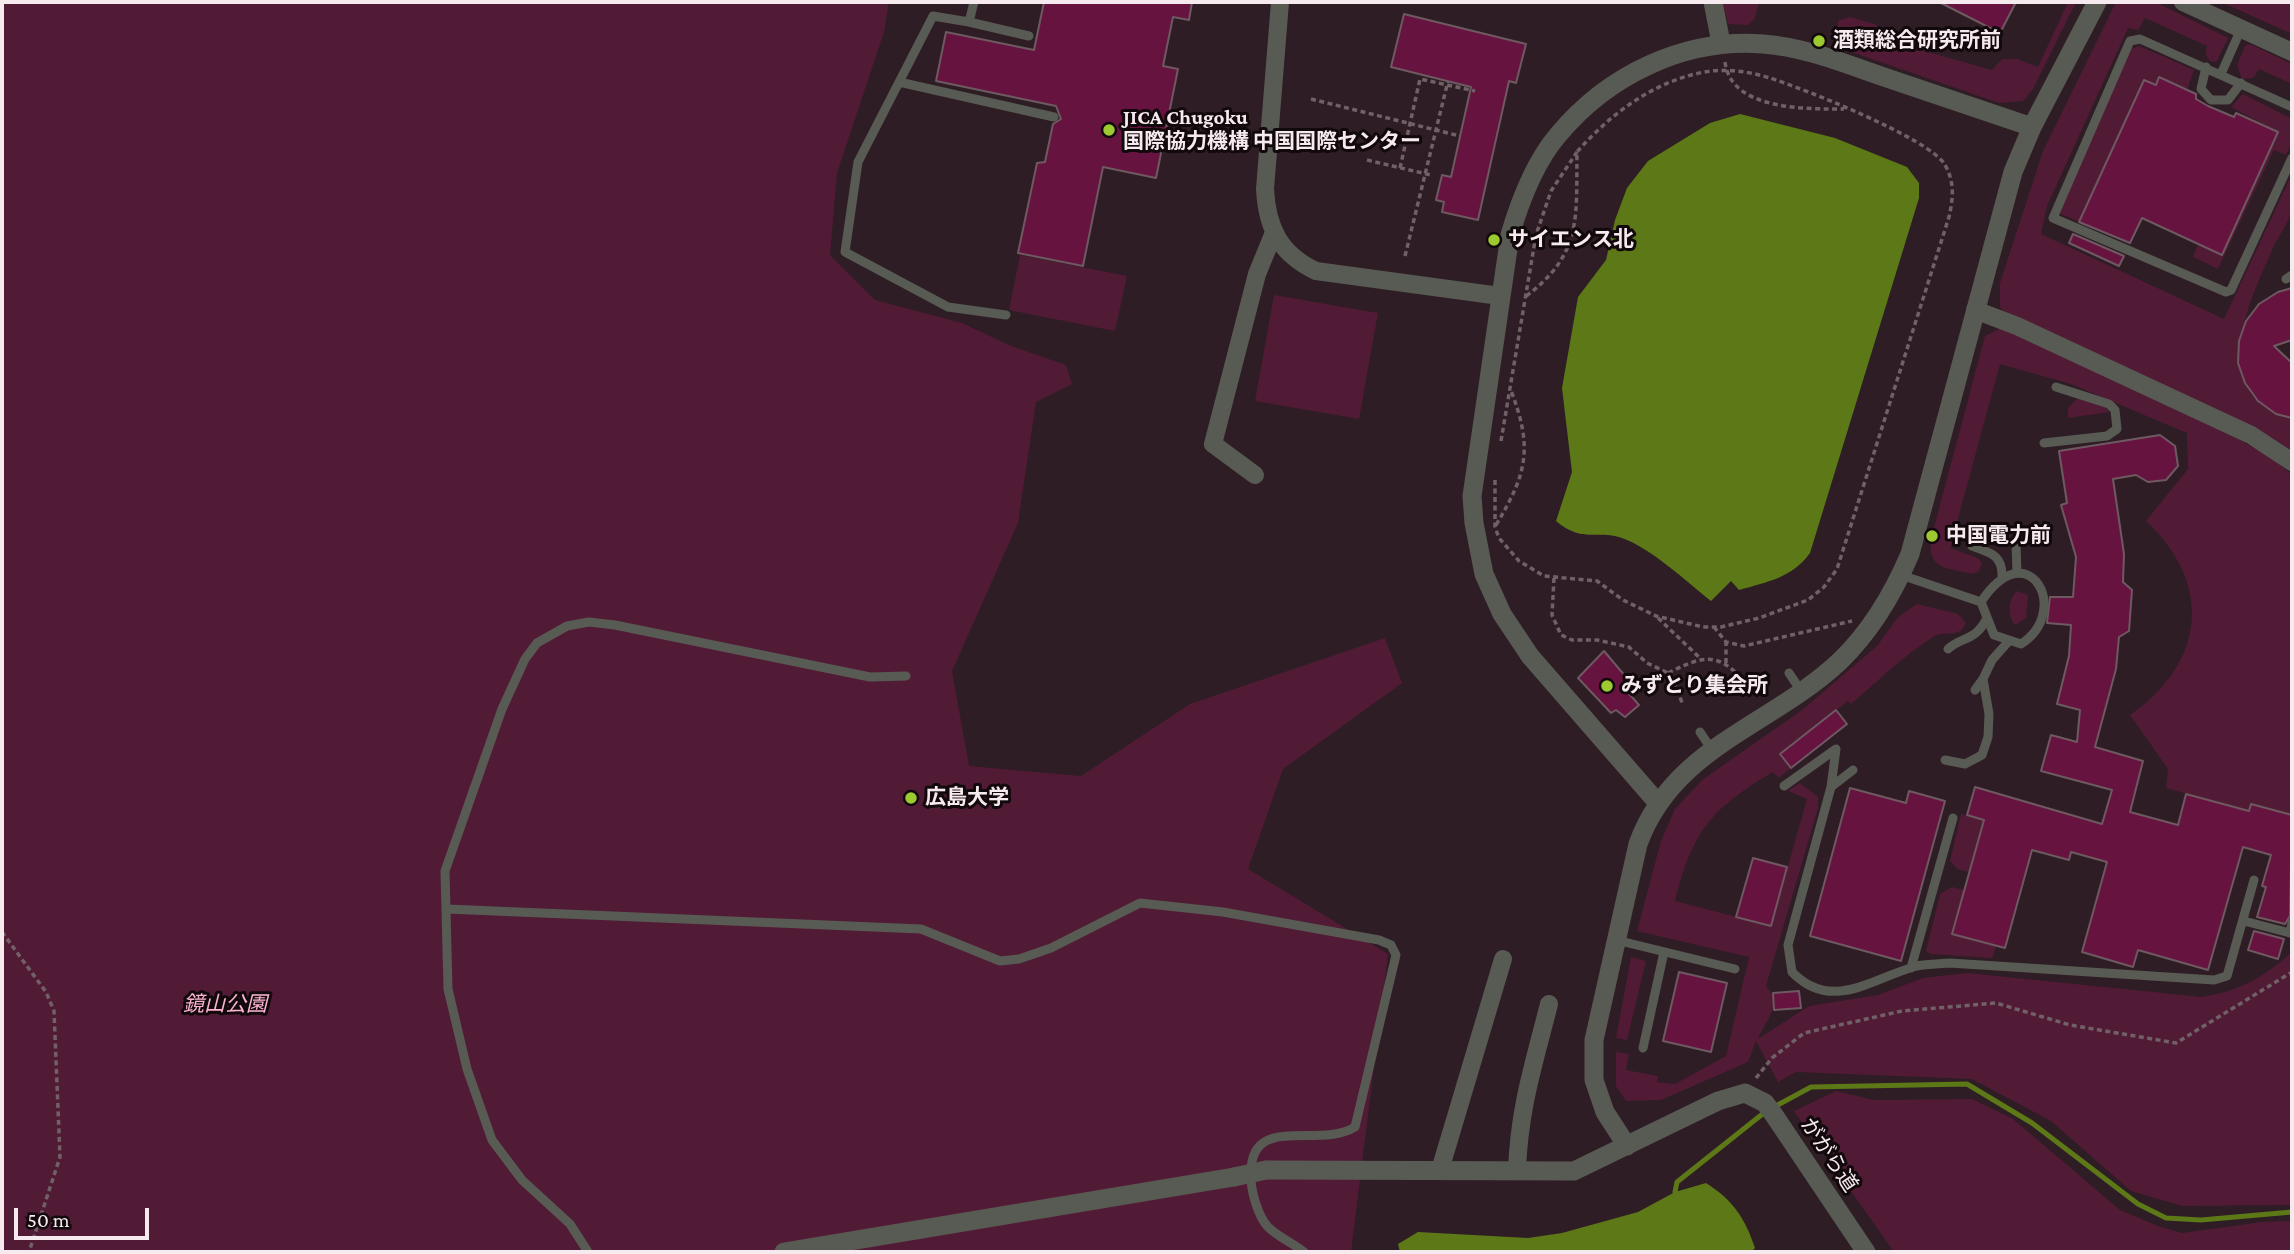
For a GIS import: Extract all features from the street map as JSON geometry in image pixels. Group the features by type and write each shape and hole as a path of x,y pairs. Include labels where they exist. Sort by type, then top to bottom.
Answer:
{"street":[{"path":"1280,2 1265,189 1267,213 1273,235 1292,257 1316,271 1500,296"},
{"path":"1713,2 1721,43"},
{"path":"1627,1146 1605,1111 1594,1080 1594,1040 1638,844 1657,802 1684,770 1801,691 1840,661 1894,591 1910,554 2013,172 2032,127 2097,2"},
{"path":"2183,2 2292,52"},
{"path":"1657,802 1530,656 1502,614 1484,574 1474,523 1472,496 1510,236 1520,204 1557,136 1597,96 1646,65 1721,43 1765,44 1819,55 2032,127"},
{"path":"1255,475 1213,443 1257,274 1273,235"},
{"path":"1975,310 2017,326 2250,435 2292,463"},
{"path":"1440,1170 1503,959"},
{"path":"1517,1171 1518,1133 1526,1084 1549,1004"},
{"path":"784,1252 1266,1170 1574,1171 1717,1101 1745,1093"},
{"name":"ががら道","path":"1745,1093 1770,1109 1866,1252"}],"lane":[{"path":"970,22 974,2"},
{"path":"1006,315 948,307 845,253 858,162 933,16 1029,36"},
{"path":"2221,74 2241,29"},
{"path":"2292,107 2140,38 2130,41 2053,218 2226,292 2231,289 2292,158"},
{"path":"2206,67 2201,89 2211,100 2228,100 2241,83"},
{"path":"899,82 1054,117"},
{"path":"2044,443 2107,436 2117,429 2115,410 2109,404 2056,387"},
{"path":"2016,543 2014,561 2017,573"},
{"path":"1972,545 1996,554 2003,564 2001,578"},
{"path":"2008,573 2024,573 2035,580 2044,597 2044,610 2039,627 2031,638 2021,644 2008,642 1994,635 1981,602 2008,573"},
{"path":"1901,575 1981,602"},
{"path":"1948,649 1973,636 1986,620"},
{"path":"588,1252 570,1224 523,1180 492,1140 467,1069 448,989 445,872 502,709 525,659 537,643 551,632 589,622 870,677 906,676"},
{"path":"1975,690 1992,660 2008,642"},
{"path":"1789,673 1801,691"},
{"path":"1945,760 1965,764 1982,754 1988,737 1989,714 1983,678"},
{"path":"1700,732 1712,750"},
{"path":"1784,786 1836,749 1831,787 1788,945 1788,960 1792,971 1816,990 1835,993 1911,968 1964,963 2214,981 2227,976 2254,880"},
{"path":"1831,787 1853,770"},
{"path":"1911,968 1953,818"},
{"path":"447,909 921,929 1000,961 1019,959 1051,948 1140,903 1184,906 1379,940 1391,946 1396,955 1355,1127 1343,1135 1272,1137 1260,1144 1250,1158 1251,1190 1268,1227 1304,1252"},
{"path":"2244,922 2290,933 2292,923"},
{"path":"1616,940 1735,969"},
{"path":"1643,1048 1664,952"}],"path":[{"path":"1726,70 1747,95 1773,104 1805,109 1846,109"},
{"path":"1499,451 1536,235 1544,206 1577,152 1601,124 1643,96 1685,78 1726,70 1769,78 1846,109 1933,150 1945,164 1951,180 1953,195 1949,217 1838,569 1824,587 1808,600 1759,618 1714,627 1656,617"},
{"path":"1401,167 1420,79 1475,91"},
{"path":"1405,256 1428,174 1447,83"},
{"path":"1311,99 1460,136"},
{"path":"1525,297 1551,277 1569,247 1576,202 1577,152"},
{"path":"1367,160 1428,174"},
{"path":"1495,527 1519,485 1524,468 1522,421 1510,388"},
{"path":"1495,478 1495,527 1499,538 1519,561 1531,570 1554,578 1597,581 1623,600 1656,617 1700,658"},
{"path":"1554,578 1552,615 1561,635 1572,640 1597,640 1629,647 1647,663 1668,673 1683,705"},
{"path":"1726,642 1744,646 1864,617"},
{"path":"1714,627 1726,642 1726,663"},
{"path":"1668,673 1700,658 1715,658 1726,663 1735,672"},
{"path":"2,932 46,992 54,1011 60,1157 29,1252"},
{"path":"1745,1093 1772,1058 1804,1032 1841,1023 1902,1011 1996,1003 2070,1025 2176,1043 2292,972"}],"green space":[{"name":"鏡山公園","path":"2,2 889,2 884,32 837,173 830,255 875,300 962,323 1011,346 1066,365 1072,384 1036,402 1018,523 952,671 969,766 1081,776 1190,704 1385,638 1402,683 1283,769 1248,869 1388,954 1351,1252 2,1252"},
{"path":"1723,2 1759,2 1755,18 1748,25 1728,24"},
{"path":"2068,2 2076,2 2033,89 2023,101 1999,103 1843,49 1837,37 1838,21 1850,17 1877,25 1889,41 1992,70 2002,59 2017,59 2038,67"},
{"path":"2116,2 2155,2 2228,38 2216,62 2210,61 2206,55 2207,46 2145,18 2138,30 2128,28 2047,206 2041,234 2224,319 2292,174 2291,212 2254,293 2240,344 2241,368 2248,389 2265,406 2292,418 2292,453 2004,312 2000,307 2000,283 2043,151"},
{"path":"2221,2 2292,2 2292,34"},
{"path":"2250,44 2292,64 2292,84 2259,69 2253,78 2242,79 2237,65 2245,46"},
{"path":"2139,46 2194,70 2187,90 2159,78 2156,85 2144,80 2079,222 2059,213 2129,50"},
{"path":"2243,94 2292,119 2292,142 2286,155 2274,150 2218,269 2193,257 2198,244 2222,254 2278,132 2231,107"},
{"path":"1020,255 1127,276 1115,331 1009,310"},
{"path":"1274,295 1378,313 1359,419 1255,401"},
{"path":"2001,328 2232,436 2271,457 2292,475 2292,815 2251,804 2249,811 2166,788 2168,769 2130,715 2155,694 2174,672 2186,648 2192,622 2191,597 2183,571 2168,546 2146,521 2188,469 2187,433 2071,384 2000,364 1950,548 1978,558 1982,563 1979,571 1973,574 1941,566 1932,557 1931,539 1985,336"},
{"path":"2079,397 2104,406 2109,412 2068,418 2068,408"},
{"path":"2017,591 2028,595 2026,618 2015,625 2010,608"},
{"path":"1917,604 1958,614 1966,623 1956,633 1938,635 1922,644 1851,704 1848,701 1780,754 1791,768 1779,778 1773,772 1719,810 1707,824 1689,856 1675,901 1771,926 1807,799 1788,791 1800,783 1818,797 1818,808 1766,986 1771,993 1773,1006 1758,1039 1809,1006 1878,995 1923,978 1967,973 2202,997 2251,982 2292,952 2292,969 2289,971 2292,972 2292,1205 2182,1206 2131,1191 2051,1121 1972,1079 1796,1072 1778,1082 1756,1041 1748,1062 1661,1100 1626,1101 1616,1086 1616,1052 1629,1054 1626,1070 1658,1076 1657,1082 1675,1084 1726,1056 1749,957 1637,931 1661,841 1675,809 1702,780 1802,710 1877,646 1898,617"},
{"path":"1987,807 1969,872 1957,869 1950,861 1961,814 1975,817"},
{"path":"1952,887 1964,890 1953,934 1996,946 1992,958 1931,954 1926,951 1940,894"},
{"path":"1631,957 1646,961 1627,1040 1616,1038"},
{"path":"1836,1091 1874,1100 1972,1099 2013,1119 2120,1210 2182,1233 2262,1222 2292,1221 2292,1252 1894,1252 1794,1111"}],"shaded area":[{"path":"1740,114 1835,138 1907,167 1919,183 1919,198 1810,553 1787,574 1769,581 1739,590 1731,581 1711,601 1645,549 1622,538 1574,532 1556,521 1572,472 1562,388 1578,297 1606,260 1615,220 1627,188 1648,161 1710,123"},
{"path":"1706,1183 1731,1203 1742,1219 1755,1248 1751,1252 1400,1252 1398,1244 1418,1232 1528,1238 1562,1233 1638,1212 1675,1192"}],"building":[{"name":"JICA Chugoku 国際協力機構 中国国際センター","path":"1044,2 1192,2 1189,20 1173,17 1163,66 1178,69 1156,178 1103,167 1083,266 1018,253 1037,163 1045,162 1053,124 1061,119 1056,106 936,81 946,32 1034,50"},
{"path":"1939,2 2016,2 2000,33"},
{"path":"1404,14 1526,44 1516,83 1509,81 1478,220 1442,212 1444,202 1436,200 1442,175 1451,177 1471,87 1391,67"},
{"path":"2159,77 2196,94 2196,99 2208,106 2234,117 2236,113 2278,132 2222,255 2142,218 2130,243 2079,222 2144,80 2156,85"},
{"path":"2073,234 2124,256 2119,266 2069,243"},
{"path":"2292,288 2292,340 2274,346 2292,363 2292,418 2276,414 2258,401 2245,383 2238,363 2239,341 2246,321 2259,304 2278,292"},
{"path":"2160,435 2175,446 2178,466 2166,480 2148,482 2136,475 2113,479 2124,554 2123,582 2132,590 2129,631 2119,637 2116,669 2095,747 2143,761 2130,812 2178,825 2186,794 2249,811 2251,804 2292,815 2290,916 2285,924 2257,917 2266,887 2262,886 2271,855 2243,847 2208,970 2138,950 2133,967 2082,952 2107,862 2071,852 2069,860 2032,850 2005,948 1952,934 1984,820 1967,815 1975,787 2102,824 2112,790 2041,771 2051,735 2077,742 2080,710 2057,704 2069,656 2071,625 2047,623 2050,597 2073,597 2076,557 2061,505 2067,503 2059,451"},
{"name":"みずとり集会所","path":"1604,651 1631,683 1625,689 1639,705 1625,717 1616,710 1611,713 1578,678"},
{"path":"1836,710 1847,724 1791,768 1780,754"},
{"path":"1850,788 1906,803 1909,791 1945,801 1901,961 1810,936"},
{"path":"1753,858 1787,867 1771,926 1736,917"},
{"path":"2254,931 2284,939 2278,959 2248,950"},
{"path":"1679,972 1727,983 1711,1052 1663,1041"},
{"path":"1799,991 1801,1008 1774,1010 1773,993"}],"waterway":[{"path":"1774,1107 1811,1087 1967,1084 2032,1123 2138,1204 2166,1218 2201,1220 2292,1212"},
{"path":"1675,1192 1677,1182 1765,1112"}],"place":[{"name":"酒類総合研究所前","path":"1819,41"},
{"name":"JICA Chugoku 国際協力機構 中国国際センター","path":"1109,130"},
{"name":"サイエンス北","path":"1494,240"},
{"name":"中国電力前","path":"1932,536"},
{"name":"みずとり集会所","path":"1607,686"},
{"name":"広島大学","path":"911,798"}]}
